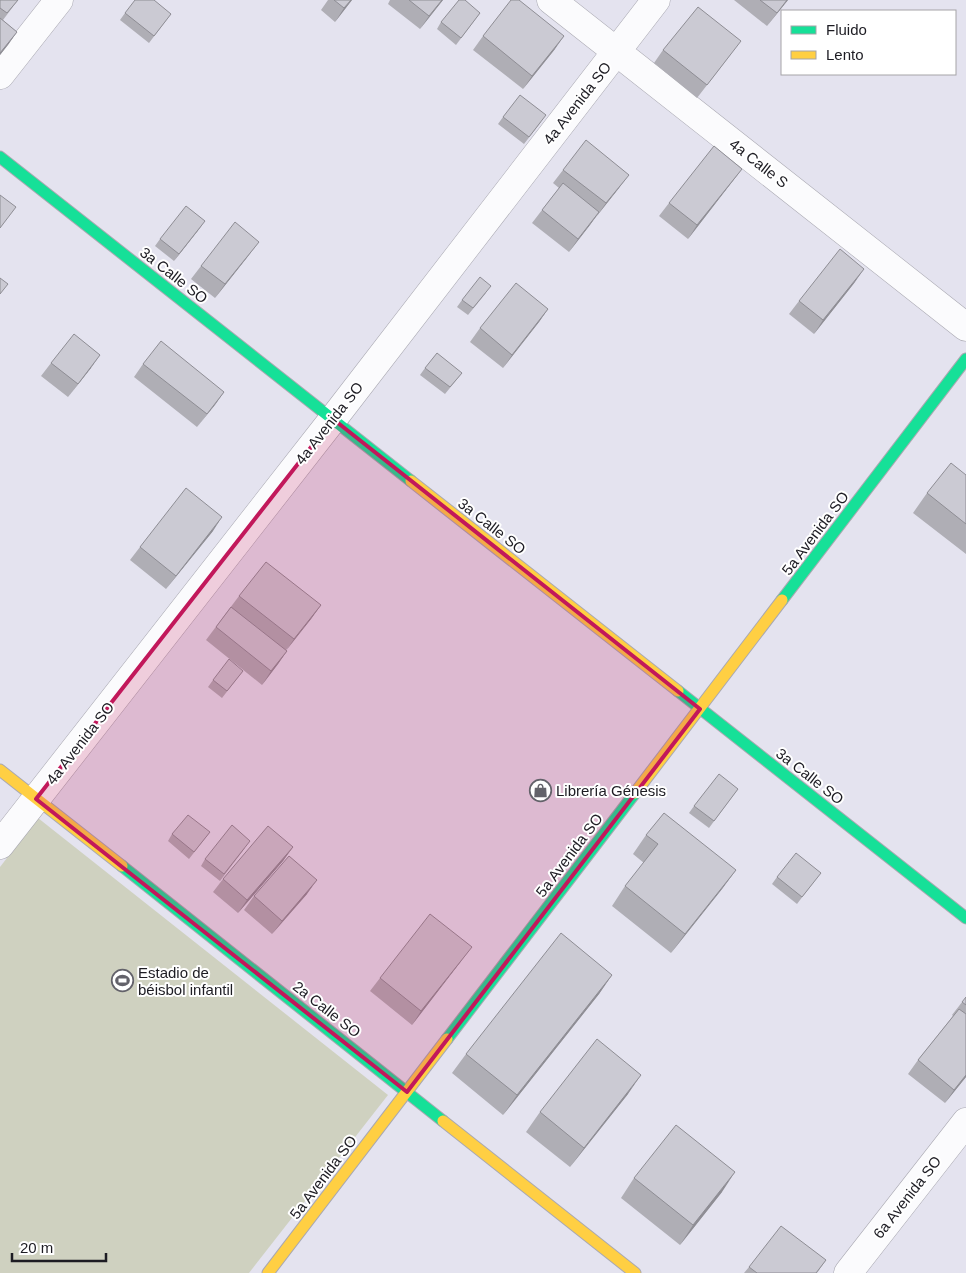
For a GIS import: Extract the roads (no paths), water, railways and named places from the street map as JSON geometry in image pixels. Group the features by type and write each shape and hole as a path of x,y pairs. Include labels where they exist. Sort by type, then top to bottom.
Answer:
{"street":[{"path":"0,75 59,0"},
{"name":"4a Calle S","path":"551,0 966,327"},
{"name":"4a Avenida SO","path":"0,845 333,419 656,0"},
{"name":"3a Calle SO","path":"0,157 966,918"},
{"name":"5a Avenida SO","path":"268,1273 966,360"},
{"name":"2a Calle SO","path":"0,770 635,1273"},
{"name":"6a Avenida SO","path":"848,1273 966,1122"}],"place":[{"name":"Librería Génesis","path":"540,790"},
{"name":"Estadio de béisbol infantil","path":"122,981"}]}
